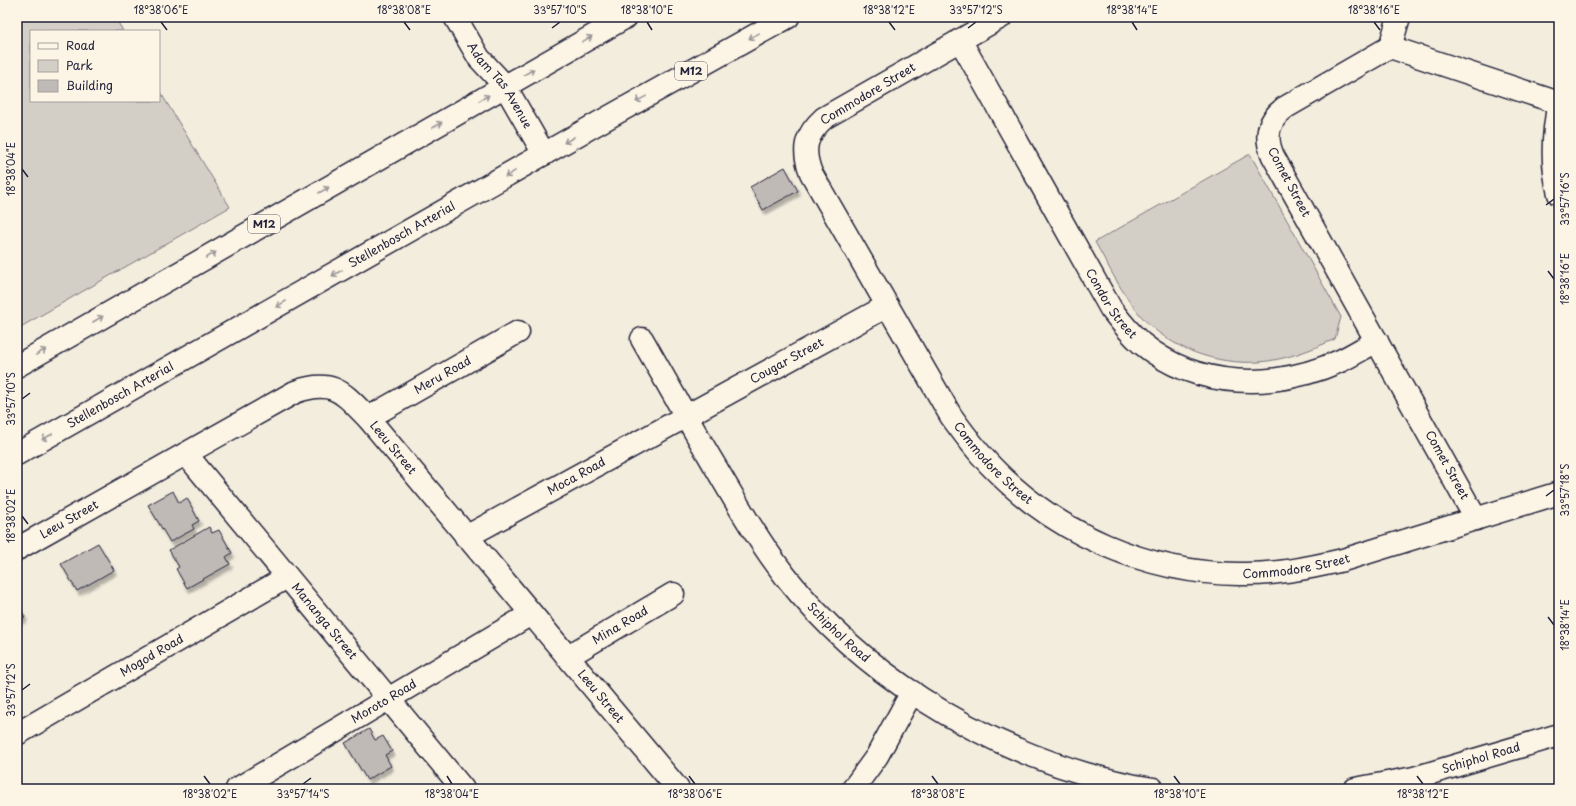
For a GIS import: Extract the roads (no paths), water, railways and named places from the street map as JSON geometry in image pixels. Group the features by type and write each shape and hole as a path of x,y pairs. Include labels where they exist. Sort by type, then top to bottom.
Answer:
{"street":[{"name":"Adam Tas Avenue","path":"455,17 479,58 504,86 544,154"},
{"name":"M12","path":"17,366 626,17"},
{"name":"Stellenbosch Arterial","path":"17,454 788,17"},
{"name":"Commodore Street","path":"1000,17 824,118 814,128 807,141 805,152 811,173 951,416 970,443 992,468 1017,491 1072,530 1102,545 1135,557 1169,566 1204,572 1239,574 1274,573 1309,568 1343,560 1559,493"},
{"path":"1399,17 1390,48 1559,103 1554,130 1553,158 1559,194"},
{"name":"Condor Street","path":"960,40 1111,309 1125,327 1141,343 1180,367 1202,375 1224,380 1247,382 1271,380 1316,370 1339,361 1378,341"},
{"name":"Comet Street","path":"1390,48 1278,112 1268,128 1269,147 1476,519"},
{"name":"Cougar Street","path":"686,417 888,306"},
{"name":"Meru Road","path":"368,418 518,332"},
{"name":"Schiphol Road","path":"642,339 750,527 786,577 809,604 842,636 876,666 912,692 948,715 980,732 1025,752 1065,767 1106,779 1152,789"},
{"name":"Leeu Street","path":"17,549 296,392 308,387 321,386 332,388 343,392 368,418 678,789"},
{"name":"Moca Road","path":"466,537 686,417"},
{"name":"Mananga Street","path":"186,454 463,789"},
{"name":"Mogod Road","path":"17,734 287,577"},
{"name":"Mina Road","path":"567,657 673,594"},
{"name":"Moroto Road","path":"237,789 531,614"},
{"path":"853,789 877,756 912,692"},
{"name":"Schiphol Road","path":"1356,789 1414,778 1559,735"}]}
